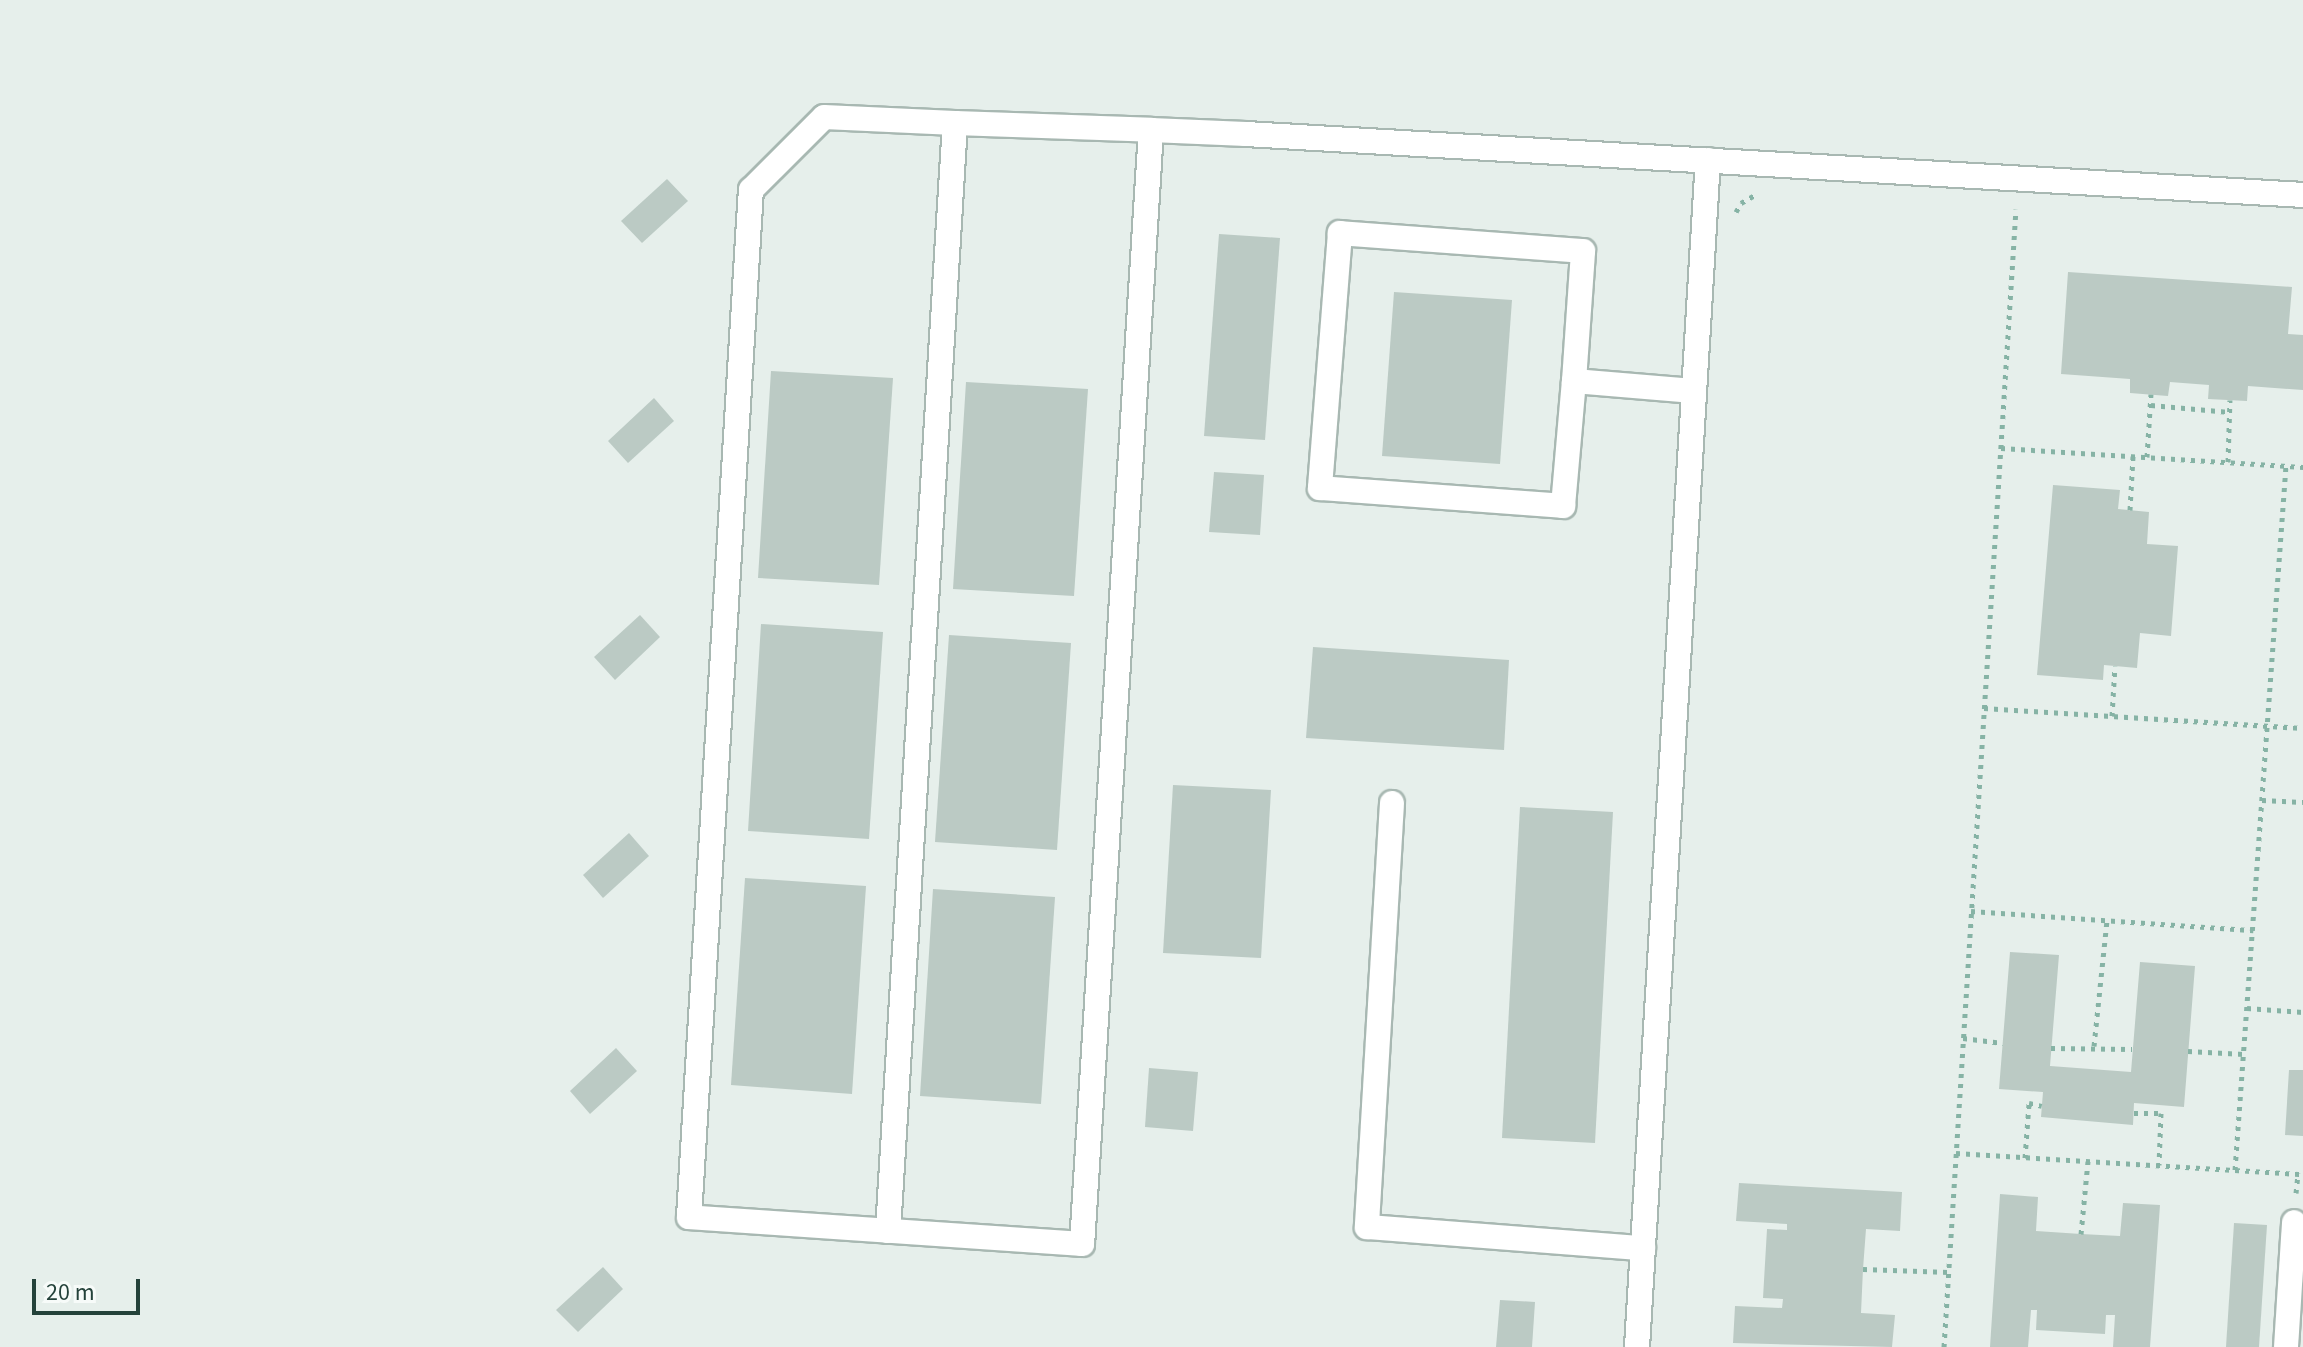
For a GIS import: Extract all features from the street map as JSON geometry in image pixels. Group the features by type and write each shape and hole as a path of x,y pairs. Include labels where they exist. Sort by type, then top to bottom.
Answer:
{"street":[{"path":"1151,130 1082,1244 689,1217 751,190 824,117 955,123 1151,130 1246,134 2303,195"},
{"path":"888,1231 955,123"},
{"path":"1637,1347 1708,160"},
{"path":"1340,233 1583,251 1574,381 1563,506 1320,488 1340,233"},
{"path":"1574,381 1694,391"},
{"path":"1392,803 1367,1227 1643,1248"},
{"path":"2286,1347 2294,1222"}],"path":[{"path":"1733,218 1741,203 1754,195 1769,195"},
{"path":"2000,208 2032,210"},
{"path":"1944,1347 2016,209"},
{"path":"2147,457 2151,394"},
{"path":"2228,462 2230,400"},
{"path":"2151,405 2230,412"},
{"path":"2001,448 2303,467"},
{"path":"2130,510 2133,456"},
{"path":"2235,1170 2286,466"},
{"path":"2112,716 2115,666"},
{"path":"1984,708 2303,728"},
{"path":"2262,800 2303,802"},
{"path":"1971,911 2253,930"},
{"path":"2094,1046 2107,920"},
{"path":"2247,1008 2303,1012"},
{"path":"1963,1038 2003,1043"},
{"path":"2051,1048 2094,1046 2132,1049"},
{"path":"2188,1051 2244,1054"},
{"path":"2025,1158 2029,1103 2042,1106"},
{"path":"2134,1113 2161,1113 2159,1165"},
{"path":"1956,1153 2303,1174"},
{"path":"2081,1234 2088,1161"},
{"path":"1863,1269 1949,1272"}],"building":[{"path":"667,179 688,201 642,243 621,221"},
{"path":"1219,234 1280,238 1265,440 1204,436"},
{"path":"2068,272 2292,287 2288,334 2303,335 2303,390 2248,386 2247,401 2208,399 2209,385 2170,382 2168,396 2130,393 2130,379 2061,374"},
{"path":"1394,292 1512,300 1500,464 1382,456"},
{"path":"771,371 893,378 879,585 758,578"},
{"path":"966,382 1088,389 1074,596 953,589"},
{"path":"654,398 674,421 628,463 608,441"},
{"path":"1214,472 1264,475 1260,535 1209,532"},
{"path":"2053,485 2120,490 2118,509 2149,512 2147,544 2178,546 2171,636 2140,633 2137,668 2104,665 2103,680 2037,675"},
{"path":"640,615 660,637 615,680 594,657"},
{"path":"761,624 883,632 869,839 748,831"},
{"path":"949,635 1071,643 1057,850 935,842"},
{"path":"1313,647 1509,660 1504,750 1306,738"},
{"path":"1173,785 1271,790 1261,958 1163,953"},
{"path":"1520,807 1613,812 1595,1143 1502,1138"},
{"path":"629,833 649,856 603,898 583,875"},
{"path":"745,878 866,886 852,1094 731,1085"},
{"path":"933,889 1055,897 1041,1104 920,1096"},
{"path":"2010,952 2059,955 2050,1066 2131,1072 2140,962 2195,966 2184,1107 2134,1103 2133,1125 2041,1117 2043,1092 1999,1089"},
{"path":"616,1048 637,1071 590,1114 570,1091"},
{"path":"1149,1068 1198,1072 1193,1131 1145,1127"},
{"path":"2289,1070 2303,1070 2303,1136 2285,1135"},
{"path":"1739,1183 1902,1192 1900,1231 1866,1229 1863,1269 1861,1313 1895,1315 1892,1347 1733,1343 1735,1306 1782,1308 1783,1299 1763,1298 1767,1229 1787,1230 1787,1224 1736,1221"},
{"path":"2000,1194 2038,1197 2036,1231 2120,1236 2123,1203 2160,1205 2150,1347 2113,1347 2115,1315 2106,1315 2105,1334 2036,1330 2037,1310 2031,1310 2028,1347 1990,1347"},
{"path":"2234,1223 2267,1225 2259,1347 2226,1347"},
{"path":"603,1267 623,1289 578,1332 556,1310"},
{"path":"1500,1300 1535,1302 1532,1347 1496,1347"}]}
